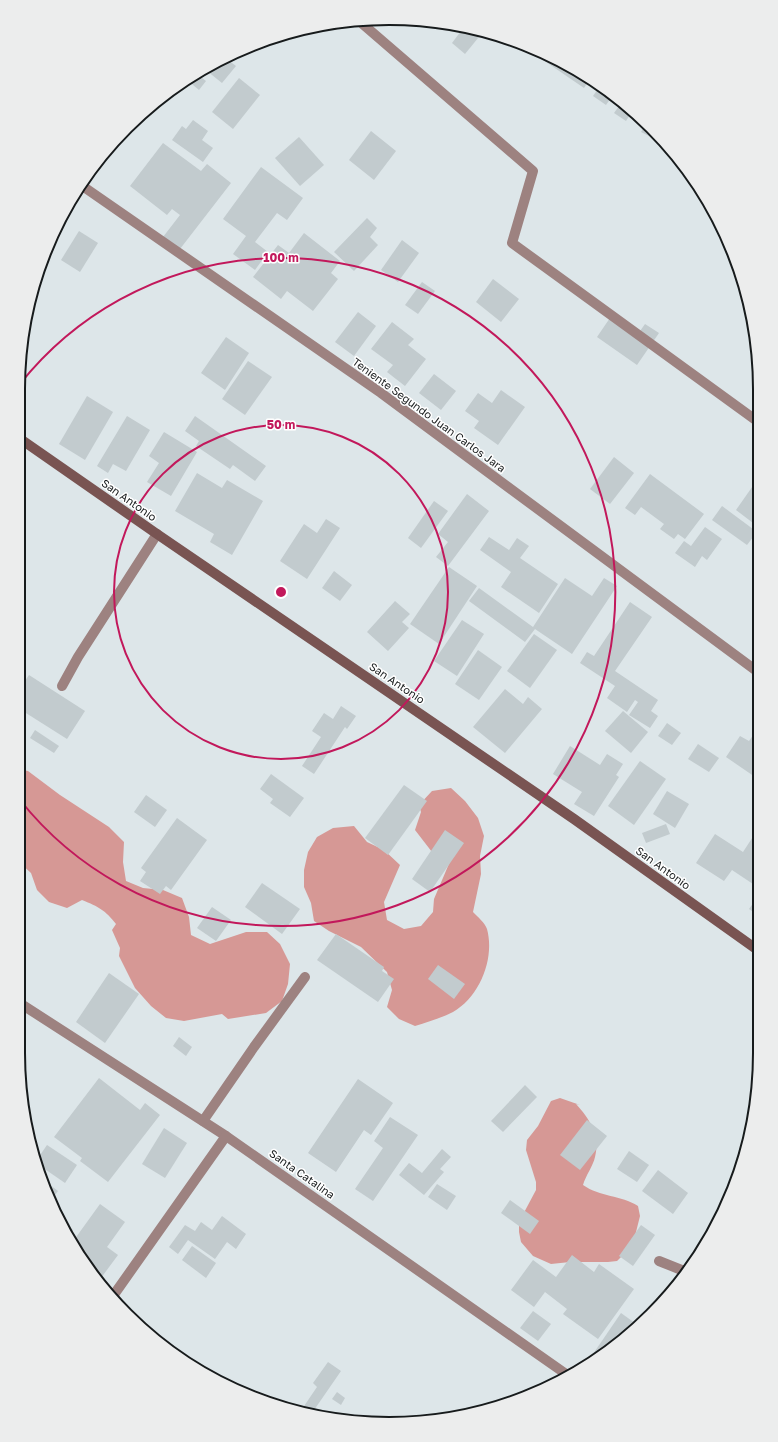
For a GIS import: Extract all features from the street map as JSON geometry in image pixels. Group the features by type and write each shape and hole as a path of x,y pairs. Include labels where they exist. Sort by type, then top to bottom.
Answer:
{"street":[{"path":"365,26 533,171 512,243 753,418"},
{"name":"Teniente Segundo Juan Carlos Jara","path":"85,188 381,393 753,668"},
{"name":"San Antonio","path":"25,442 574,819 753,947"},
{"path":"62,686 78,657 157,534"},
{"path":"203,1121 305,977"},
{"name":"Santa Catalina","path":"25,1007 226,1136 563,1372"},
{"path":"115,1293 226,1136"},
{"path":"660,1261 682,1270"}],"shaded area":[{"path":"25,770 109,827 124,842 123,862 126,881 143,888 163,890 182,898 189,917 191,935 210,944 246,932 267,932 280,944 290,964 288,984 282,1001 266,1013 228,1019 222,1014 184,1021 166,1018 151,1006 135,988 119,956 120,948 112,930 116,924 112,919 101,909 82,900 67,908 49,902 37,890 31,873 25,867"},
{"path":"451,788 465,801 478,818 484,836 480,856 481,874 473,912 483,922 487,929 489,952 487,964 478,987 463,1005 453,1012 415,1026 399,1019 387,1007 392,990 387,972 361,947 329,931 314,921 311,903 304,887 304,870 308,852 317,837 333,828 354,826 367,842 384,850 400,865 384,902 387,920 404,929 421,926 433,912 434,899 451,859 432,852 415,830 421,812 419,805 432,791"},
{"path":"560,1098 580,1105 576,1104 589,1121 595,1135 595,1157 583,1185 596,1192 631,1202 638,1206 640,1216 635,1236 624,1254 617,1261 551,1264 533,1256 521,1242 519,1222 536,1190 536,1182 526,1150 527,1140 538,1126 551,1101"}],"building":[{"path":"460,32 480,36 465,54 452,43"},
{"path":"543,60 587,84 584,88"},
{"path":"230,62 236,66 222,83 209,73"},
{"path":"201,77 206,81 199,90 191,83"},
{"path":"239,78 260,95 233,129 212,112"},
{"path":"597,90 610,99 606,105 593,96"},
{"path":"619,106 630,116 626,121 614,113"},
{"path":"193,120 208,131 202,140 213,148 203,162 172,140 182,126 186,129"},
{"path":"643,129 651,137 641,132"},
{"path":"371,131 396,151 374,180 349,160"},
{"path":"299,137 324,165 300,186 275,158"},
{"path":"163,143 201,171 207,164 231,183 180,249 163,237 180,215 172,209 167,215 130,186"},
{"path":"261,167 303,198 287,220 277,213 255,242 268,252 255,270 233,254 246,236 223,219"},
{"path":"367,218 377,228 370,237 378,245 354,271 334,252"},
{"path":"79,231 98,243 80,272 61,260"},
{"path":"304,233 340,261 331,273 338,279 313,311 287,291 281,299 253,277 278,245 289,253"},
{"path":"402,240 419,253 398,282 381,270"},
{"path":"493,279 519,299 501,322 476,302"},
{"path":"422,282 435,291 418,314 405,305"},
{"path":"358,312 376,326 354,356 335,342"},
{"path":"612,315 638,334 645,324 659,333 637,365 597,337"},
{"path":"392,322 414,339 408,345 426,359 405,386 387,372 393,365 371,349"},
{"path":"226,337 249,353 225,390 201,373"},
{"path":"248,361 272,377 245,415 222,399"},
{"path":"434,374 456,391 441,410 419,393"},
{"path":"501,390 525,407 498,445 474,428 479,421 465,411 478,393 492,403"},
{"path":"87,396 113,412 85,460 59,444"},
{"path":"127,416 150,430 126,471 113,464 108,473 97,466"},
{"path":"195,416 266,466 255,481 233,465 230,469 196,446 199,441 185,431"},
{"path":"164,432 197,452 171,496 147,482 159,463 149,456"},
{"path":"614,457 634,473 610,504 590,489"},
{"path":"197,473 222,488 227,480 263,501 232,555 210,542 214,534 175,511"},
{"path":"650,474 704,514 685,539 678,534 674,539 660,529 664,524 641,507 635,515 625,508"},
{"path":"753,486 753,523 736,510"},
{"path":"467,494 489,511 448,566 436,557 448,542 438,534"},
{"path":"434,501 448,511 421,548 408,538"},
{"path":"722,506 753,529 753,537 747,545 712,520"},
{"path":"326,519 340,528 307,579 280,561 304,524 317,533"},
{"path":"705,527 722,539 707,560 702,556 695,567 675,553 684,541 691,546"},
{"path":"489,537 509,550 517,538 529,546 520,558 558,584 539,613 501,587 511,572 480,550"},
{"path":"449,567 477,586 439,644 410,624"},
{"path":"334,571 352,585 340,601 322,588"},
{"path":"565,578 592,596 604,578 617,586 572,654 535,629 525,642 469,601 479,588 533,627"},
{"path":"395,601 410,614 402,622 409,628 388,651 367,632"},
{"path":"630,602 652,617 615,671 658,700 651,711 658,716 650,728 629,715 638,702 635,700 627,712 607,698 615,686 580,663 587,652 594,656"},
{"path":"462,620 484,634 457,676 434,661"},
{"path":"534,634 557,650 530,688 507,671"},
{"path":"478,650 502,667 479,700 455,684"},
{"path":"29,675 85,711 67,739 25,712 25,681"},
{"path":"505,689 523,704 528,697 542,709 505,753 473,727"},
{"path":"341,706 356,716 347,729 345,727 314,774 302,766 321,737 312,731 324,713 333,719"},
{"path":"623,711 648,732 631,753 605,731"},
{"path":"667,723 681,733 672,745 658,736"},
{"path":"35,730 59,746 54,753 30,738"},
{"path":"753,735 753,776 726,757 740,736 749,741"},
{"path":"698,744 719,758 709,772 688,759"},
{"path":"570,746 600,765 607,754 623,764 616,775 619,777 594,816 574,804 582,792 553,774"},
{"path":"640,761 666,779 634,825 608,806"},
{"path":"271,774 304,798 290,817 270,803 273,799 260,789"},
{"path":"404,785 427,801 388,855 365,838"},
{"path":"667,791 689,804 675,828 653,814"},
{"path":"146,795 167,810 155,827 134,812"},
{"path":"177,818 207,840 171,890 166,886 160,894 140,881 146,872 141,868"},
{"path":"666,824 670,834 646,843 642,833"},
{"path":"445,830 464,843 430,892 412,879"},
{"path":"715,834 743,852 753,837 753,884 732,870 724,881 696,863"},
{"path":"262,883 300,909 282,934 245,907"},
{"path":"753,903 753,912 749,909"},
{"path":"212,907 231,920 216,941 197,928"},
{"path":"336,934 384,967 382,971 394,979 378,1002 317,960"},
{"path":"438,965 465,984 454,999 428,979"},
{"path":"109,973 139,994 105,1043 76,1022"},
{"path":"179,1037 192,1047 186,1056 173,1046"},
{"path":"99,1078 140,1110 145,1103 160,1115 108,1182 80,1161 82,1158 54,1137"},
{"path":"358,1079 393,1103 371,1135 364,1130 336,1172 308,1153"},
{"path":"525,1085 537,1097 503,1132 491,1121"},
{"path":"390,1117 418,1135 373,1201 355,1189 383,1148 374,1141"},
{"path":"587,1120 607,1136 580,1170 560,1155"},
{"path":"164,1128 187,1143 165,1178 142,1164"},
{"path":"47,1145 77,1165 65,1183 43,1168 40,1156"},
{"path":"442,1149 451,1157 440,1169 444,1172 424,1195 399,1175 409,1163 422,1173"},
{"path":"629,1151 649,1165 637,1182 617,1169"},
{"path":"658,1170 688,1193 673,1214 642,1191"},
{"path":"437,1184 456,1196 447,1210 428,1197"},
{"path":"50,1185 58,1191 55,1196"},
{"path":"510,1200 539,1221 530,1234 501,1213"},
{"path":"100,1204 125,1222 107,1247 118,1255 102,1277 76,1238"},
{"path":"222,1216 246,1234 236,1249 227,1242 215,1259 188,1240 178,1254 169,1247 185,1225 195,1231 201,1222 212,1230"},
{"path":"641,1225 655,1235 633,1266 619,1256"},
{"path":"192,1246 216,1263 206,1278 182,1260"},
{"path":"572,1255 594,1272 599,1264 634,1289 598,1339 563,1314 567,1309 545,1292 534,1307 511,1290 533,1260 556,1277"},
{"path":"533,1311 551,1324 538,1341 520,1328"},
{"path":"621,1313 634,1322 611,1342 593,1354"},
{"path":"328,1362 341,1371 315,1409 304,1407 317,1387 313,1383"},
{"path":"337,1392 345,1398 341,1405 332,1399"}]}
